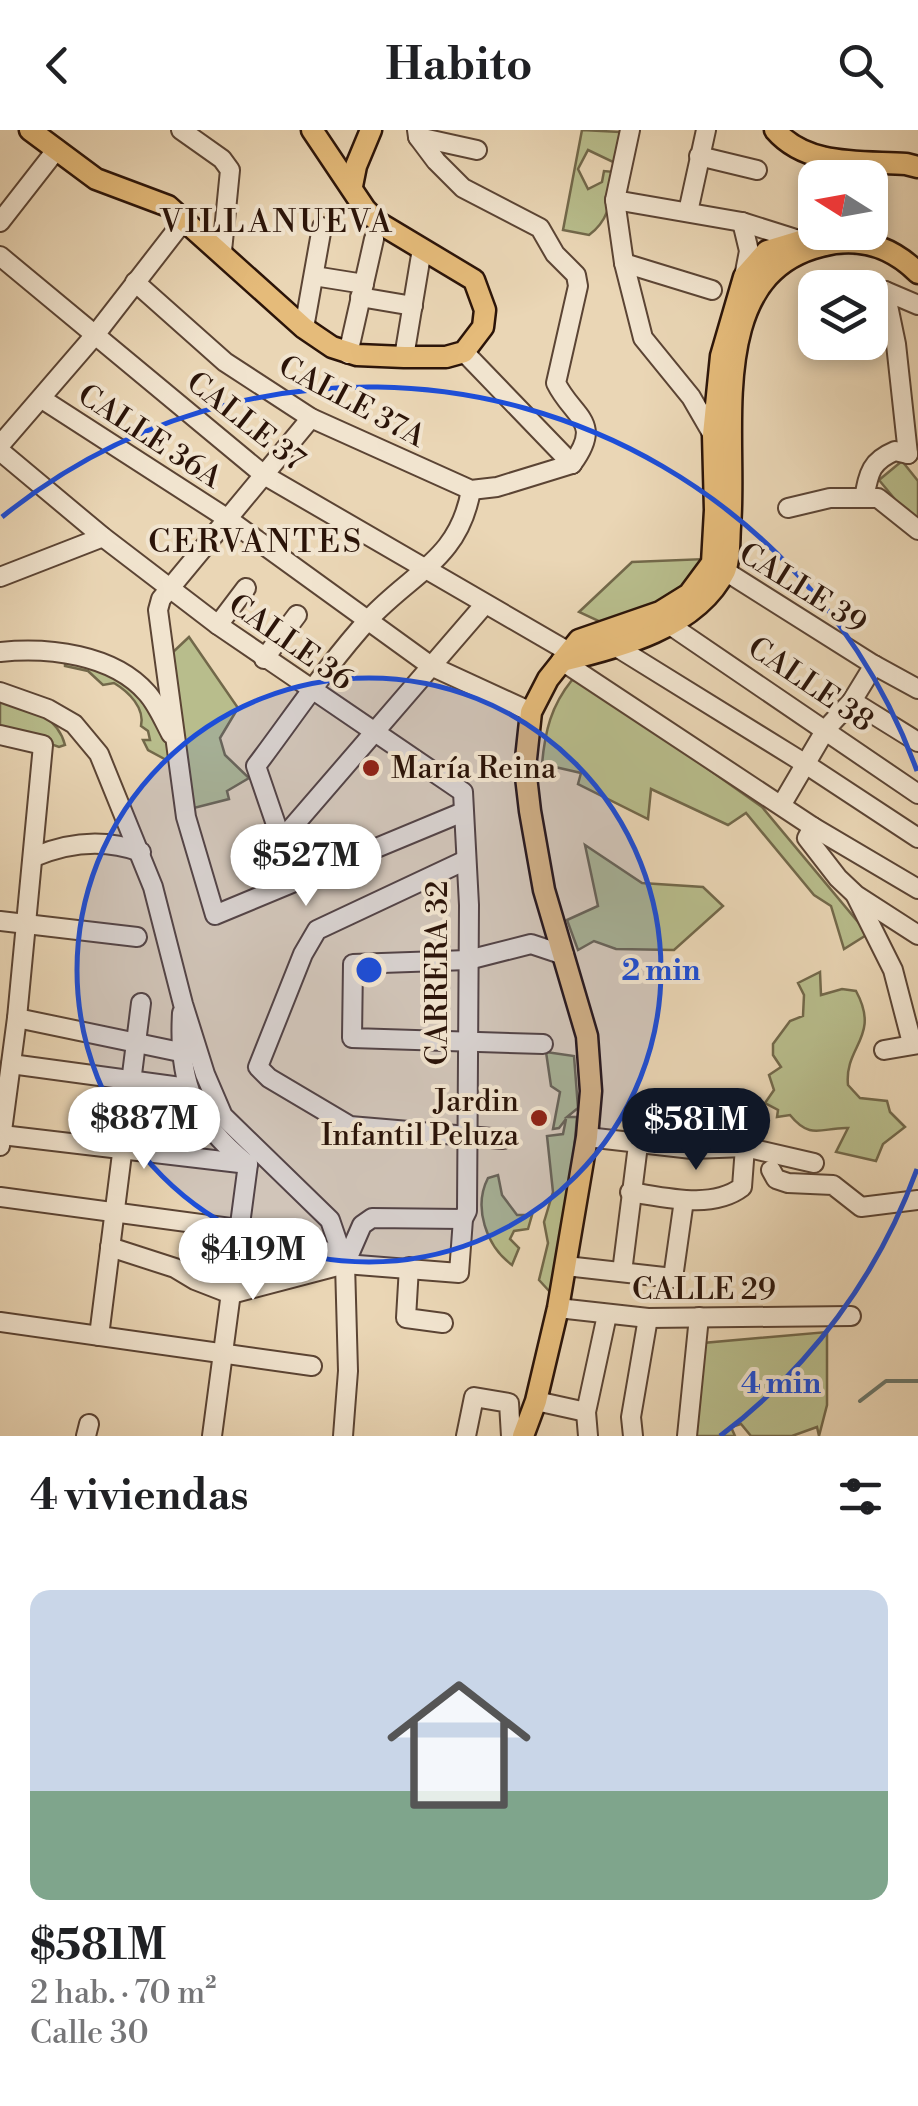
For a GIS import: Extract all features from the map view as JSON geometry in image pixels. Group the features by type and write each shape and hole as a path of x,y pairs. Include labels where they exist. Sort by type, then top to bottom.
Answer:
{"main road":[{"path":"30,130 96,179 168,206 304,328 332,347 348,354 404,357 446,357 464,352 483,326 485,310 474,280 379,223 365,209 349,174 312,130"},
{"path":"349,174 371,130"},
{"path":"772,130 791,146 823,158 918,167"},
{"path":"888,238 918,255"},
{"path":"719,566 714,435 721,356 744,277 767,251 798,240"},
{"path":"571,656 616,646 670,625 702,601 719,566 732,489 730,404 739,336 754,292 770,270 793,256 836,243 878,246 901,256 918,273"},
{"path":"523,1436 536,1401 566,1266 587,1137 591,1065 582,1018 544,890 530,811 525,768 530,712 548,679 571,656 580,640 660,612 689,594 719,566"}],"street":[{"path":"181,130 222,159 230,170 222,251"},
{"path":"630,130 615,200 624,263 643,338 691,397 714,435"},
{"path":"688,212 706,130"},
{"path":"418,133 477,150"},
{"path":"295,880 256,766 368,620 454,541 467,516 471,490 497,487 572,464 585,443 587,430 582,417 556,384 578,286 576,275 555,254 540,228 463,188 418,133"},
{"path":"0,222 57,149"},
{"path":"699,156 758,170"},
{"path":"615,200 742,222 798,240"},
{"path":"0,448 185,219"},
{"path":"742,222 748,250 744,277"},
{"path":"304,328 322,228"},
{"path":"348,354 374,239"},
{"path":"404,357 422,249"},
{"name":"CALLE 37","path":"0,256 264,476 571,656 782,804 810,832 918,889"},
{"path":"624,263 712,290"},
{"path":"314,276 413,306"},
{"name":"CALLE 37A","path":"135,282 225,362 311,418 471,490"},
{"path":"888,295 918,305"},
{"path":"888,322 896,344 896,366 913,460"},
{"path":"464,352 572,464"},
{"path":"896,366 918,372"},
{"name":"CALLE 36A","path":"42,398 228,519 430,666 530,712"},
{"path":"311,418 161,599 158,610 186,817 215,915 463,812"},
{"name":"CALLE 36","path":"0,448 104,537 218,626 464,792"},
{"path":"864,498 876,459 895,450 913,460"},
{"path":"788,508 830,498 878,498 918,530"},
{"path":"0,577 104,537"},
{"name":"CALLE 39","path":"719,566 918,689"},
{"path":"218,626 246,588"},
{"path":"283,838 485,604"},
{"path":"264,659 297,615"},
{"name":"CALLE 38","path":"670,625 918,794"},
{"path":"616,646 918,837"},
{"path":"0,652 47,649 118,671 147,692 176,743"},
{"path":"782,804 826,729 852,701 874,665"},
{"path":"0,692 48,709 74,724 99,754 141,852 182,1004 223,1116 330,1220 345,1264 348,1371 343,1436"},
{"path":"852,701 918,742"},
{"path":"0,735 43,745 27,924 1,1140 248,1164"},
{"name":"CARRERA 32","path":"409,1268 459,1273 467,1210 464,792"},
{"path":"810,832 838,878 856,896 918,935"},
{"path":"34,857 68,846 94,844 120,844 141,852"},
{"path":"466,860 317,930 303,954 258,1067 269,1078 350,1126 503,1139"},
{"path":"856,896 894,970 915,1044 884,1050"},
{"path":"0,921 137,937"},
{"path":"543,1044 352,1038 353,964 468,960 531,944 564,955"},
{"path":"99,1336 141,1003"},
{"path":"182,1004 180,1052 188,1088 202,1118 222,1144 248,1164"},
{"path":"17,1018 180,1052"},
{"path":"11,1064 188,1088"},
{"path":"587,1137 692,1149 745,1147 773,1162 814,1163"},
{"path":"622,1272 638,1145"},
{"path":"742,1186 745,1147"},
{"path":"630,1192 684,1200 716,1198 738,1191 773,1162"},
{"path":"773,1162 776,1179 833,1185 861,1207 918,1200"},
{"path":"212,1436 248,1164"},
{"path":"0,1198 283,1236 324,1251 345,1264"},
{"path":"566,1266 673,1278 684,1200"},
{"path":"345,1264 362,1225 372,1218 464,1219"},
{"path":"110,1247 176,1268 230,1294 345,1264 409,1268 406,1318 443,1323"},
{"name":"CALLE 29","path":"558,1308 648,1318 851,1316"},
{"path":"588,1436 586,1412 607,1315"},
{"path":"687,1436 699,1317"},
{"path":"633,1436 630,1417 648,1318"},
{"path":"0,1322 312,1366"},
{"path":"466,1436 474,1397 509,1403 511,1436"},
{"path":"536,1401 586,1412"}],"green space":[{"path":"582,130 620,132 615,163 588,150 578,169 588,189 602,182 604,171 615,172 606,215 589,235 563,230"},
{"path":"902,461 918,481 918,516 912,520 879,480"},
{"path":"705,559 674,596 607,625 579,612 632,562"},
{"path":"189,637 238,708 220,738 225,755 249,778 227,791 229,799 190,809 172,653"},
{"path":"65,657 127,671 173,751 170,762 148,750 143,740 150,740 148,731 141,726 141,713 130,696 114,683 103,685 88,671 65,666"},
{"path":"572,680 589,685 762,807 868,934 844,949 831,906 814,895 746,813 728,825 651,789 648,819 578,784 581,773 542,764 550,719"},
{"path":"0,699 48,719 65,745 59,747 0,726"},
{"path":"585,845 642,883 703,887 723,906 674,950 616,949 594,941 578,950 567,920 598,906"},
{"path":"820,972 821,995 842,989 856,991 863,1007 863,1031 851,1060 848,1085 860,1098 887,1101 890,1112 905,1127 883,1144 876,1161 836,1152 848,1128 804,1128 790,1115 777,1117 778,1110 765,1103 774,1090 769,1075 781,1067 773,1055 773,1044 790,1021 803,1016 804,995 798,983"},
{"path":"546,1052 574,1056 578,1108 567,1117 577,1117 569,1208 550,1292 539,1280 548,1243 544,1222 553,1192 547,1136 563,1134 566,1119 553,1129 560,1092 551,1086"},
{"path":"498,1175 502,1195 517,1215 532,1215 528,1229 514,1231 510,1239 519,1248 512,1265 489,1237 482,1213 488,1178"},
{"path":"827,1332 827,1405 819,1436 817,1427 792,1436 751,1436 741,1424 731,1427 735,1436 697,1436 688,1407 703,1343"}],"waterway":[{"path":"860,1401 886,1381 918,1381"}],"place":[{"name":"María Reina","path":"371,768"},
{"name":"Jardin Infantil Peluza","path":"539,1118"}],"district":[{"name":"VILLANUEVA","path":"277,221"},
{"name":"CERVANTES","path":"256,541"}]}
